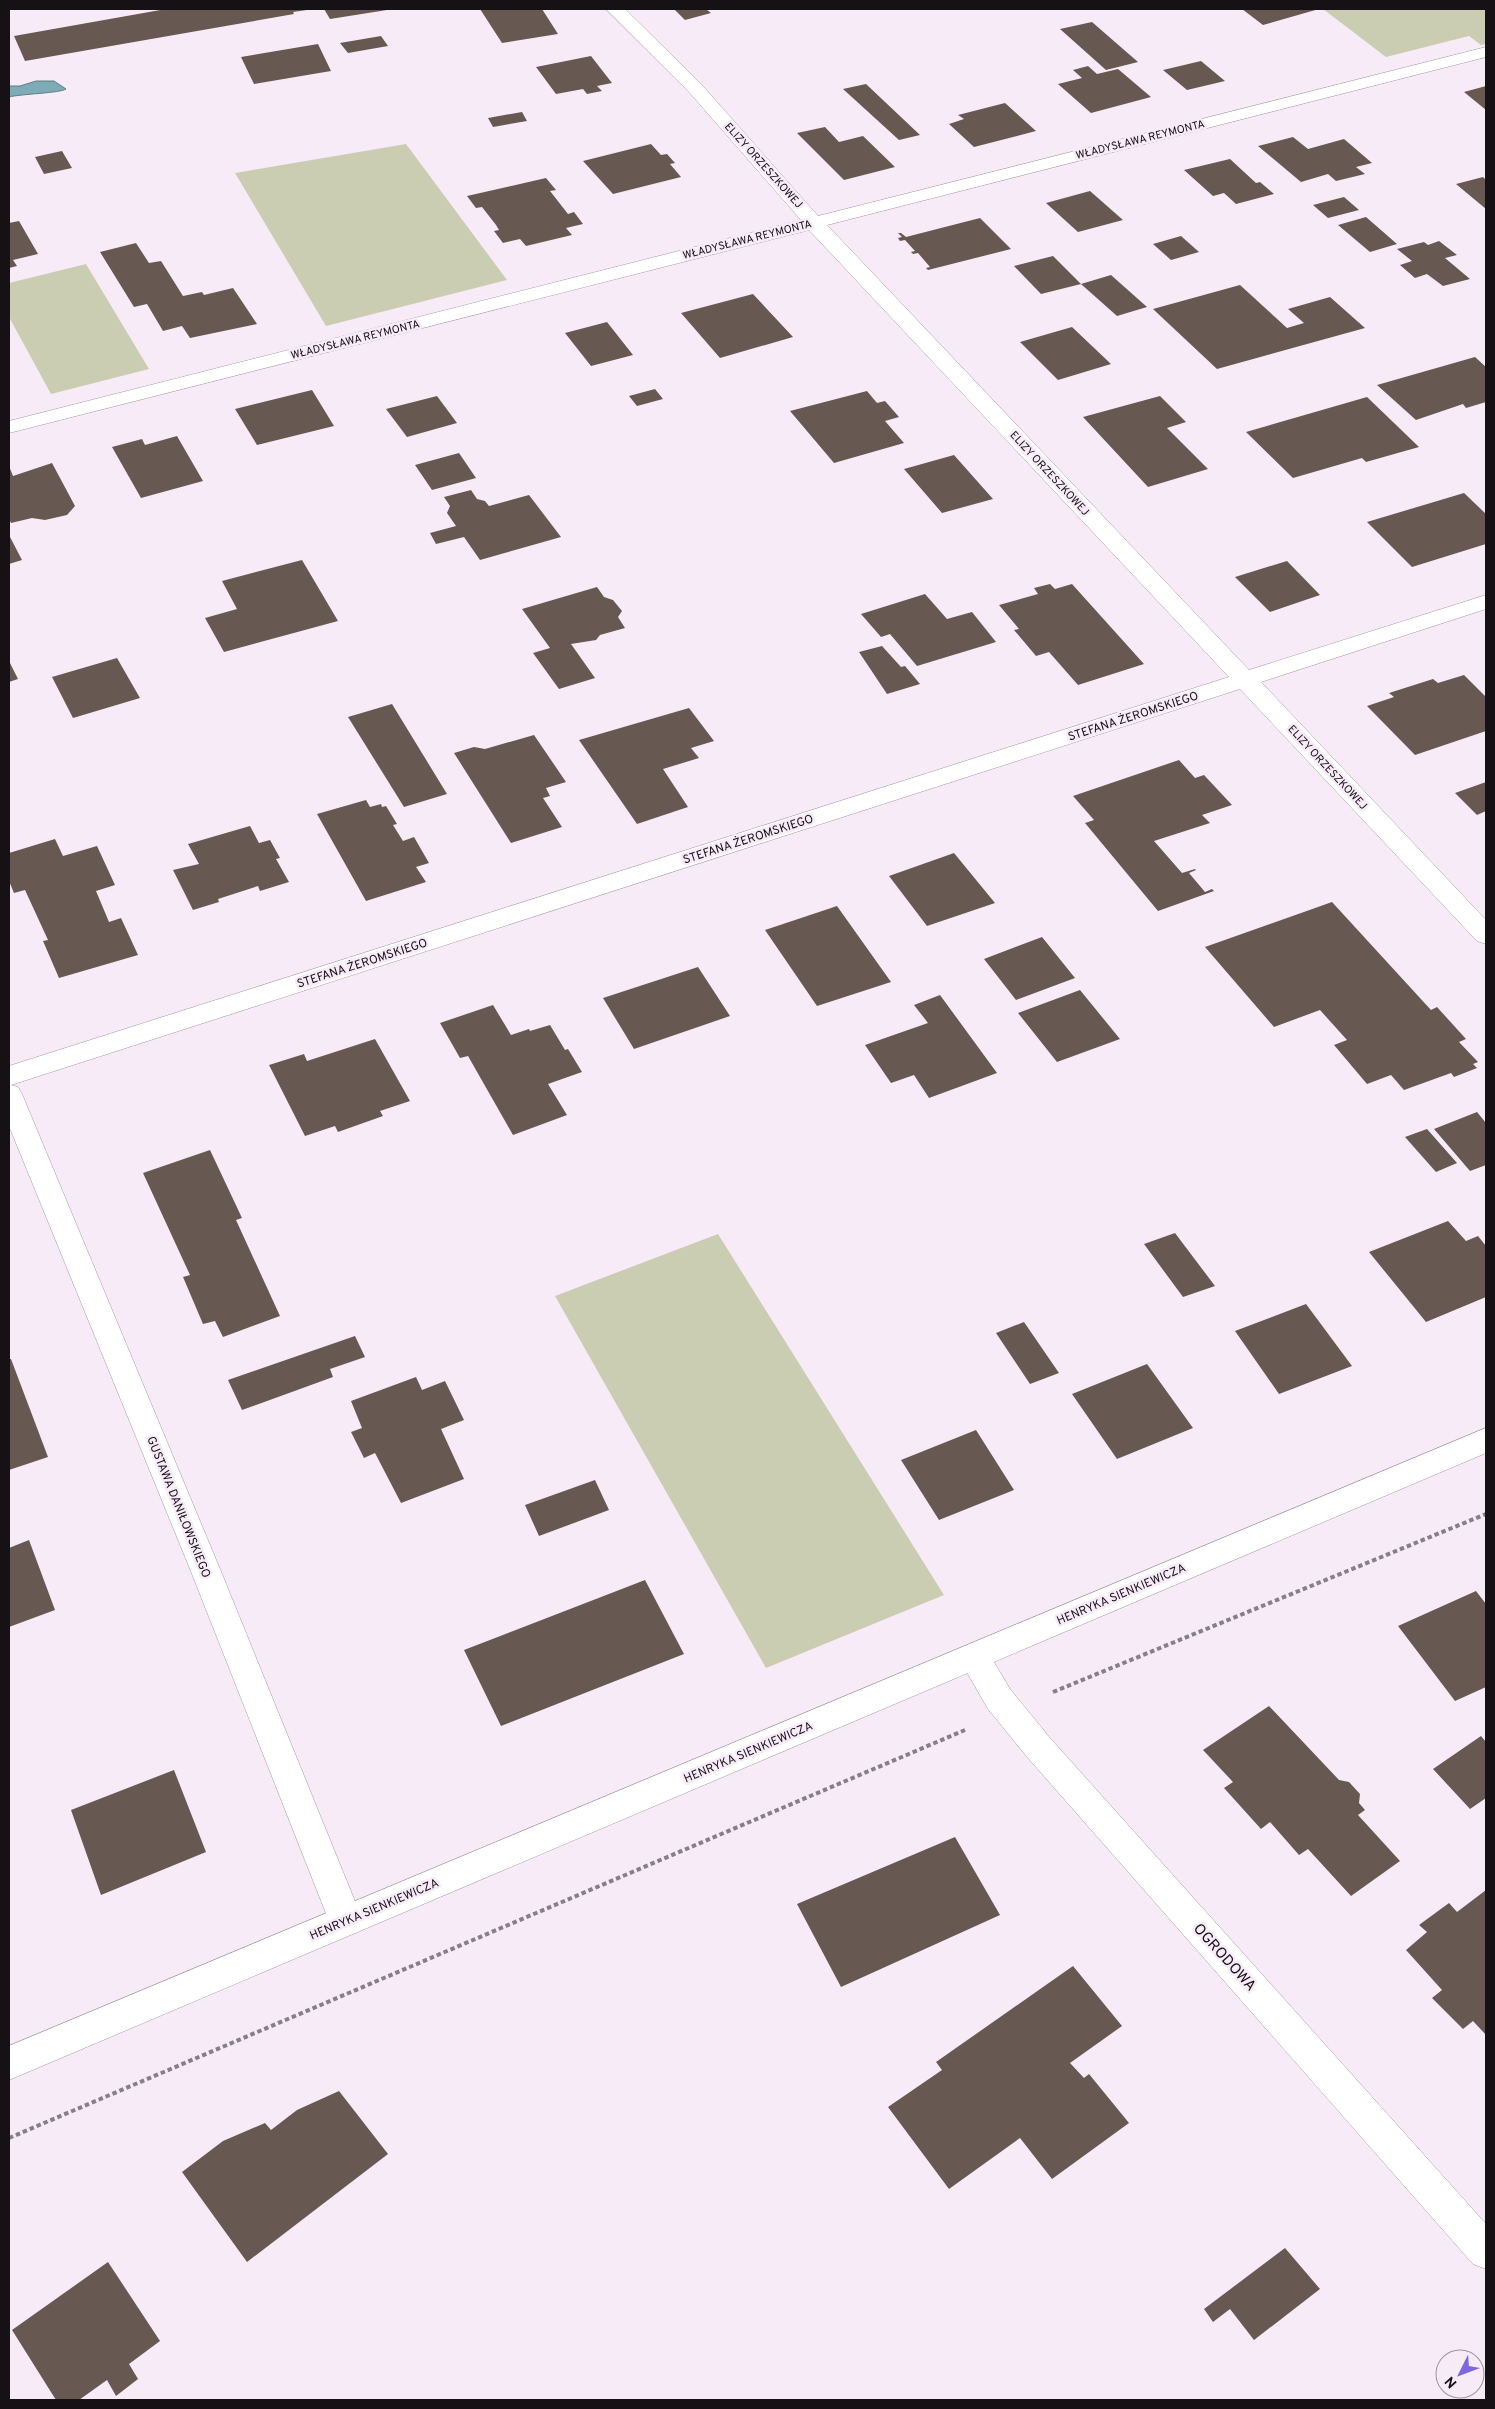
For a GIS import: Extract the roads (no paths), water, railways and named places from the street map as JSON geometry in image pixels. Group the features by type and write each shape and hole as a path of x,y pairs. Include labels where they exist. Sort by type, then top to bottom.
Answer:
{"street":[{"name":"ELIZY ORZESZKOWEJ","path":"615,9 695,88 813,222 1486,935"},
{"name":"WŁADYSŁAWA REYMONTA","path":"9,427 1486,52"},
{"name":"STEFANA ŻEROMSKIEGO","path":"9,1076 1486,602"},
{"name":"GUSTAWA DANIŁOWSKIEGO","path":"9,1094 201,1560 346,1920"},
{"name":"HENRYKA SIENKIEWICZA","path":"9,2062 1486,1440"},
{"name":"OGRODOWA","path":"974,1657 1004,1705 1039,1748 1486,2251"}],"water":[{"path":"36,81 54,81 66,89 57,92 9,97 9,86 20,86"}]}
